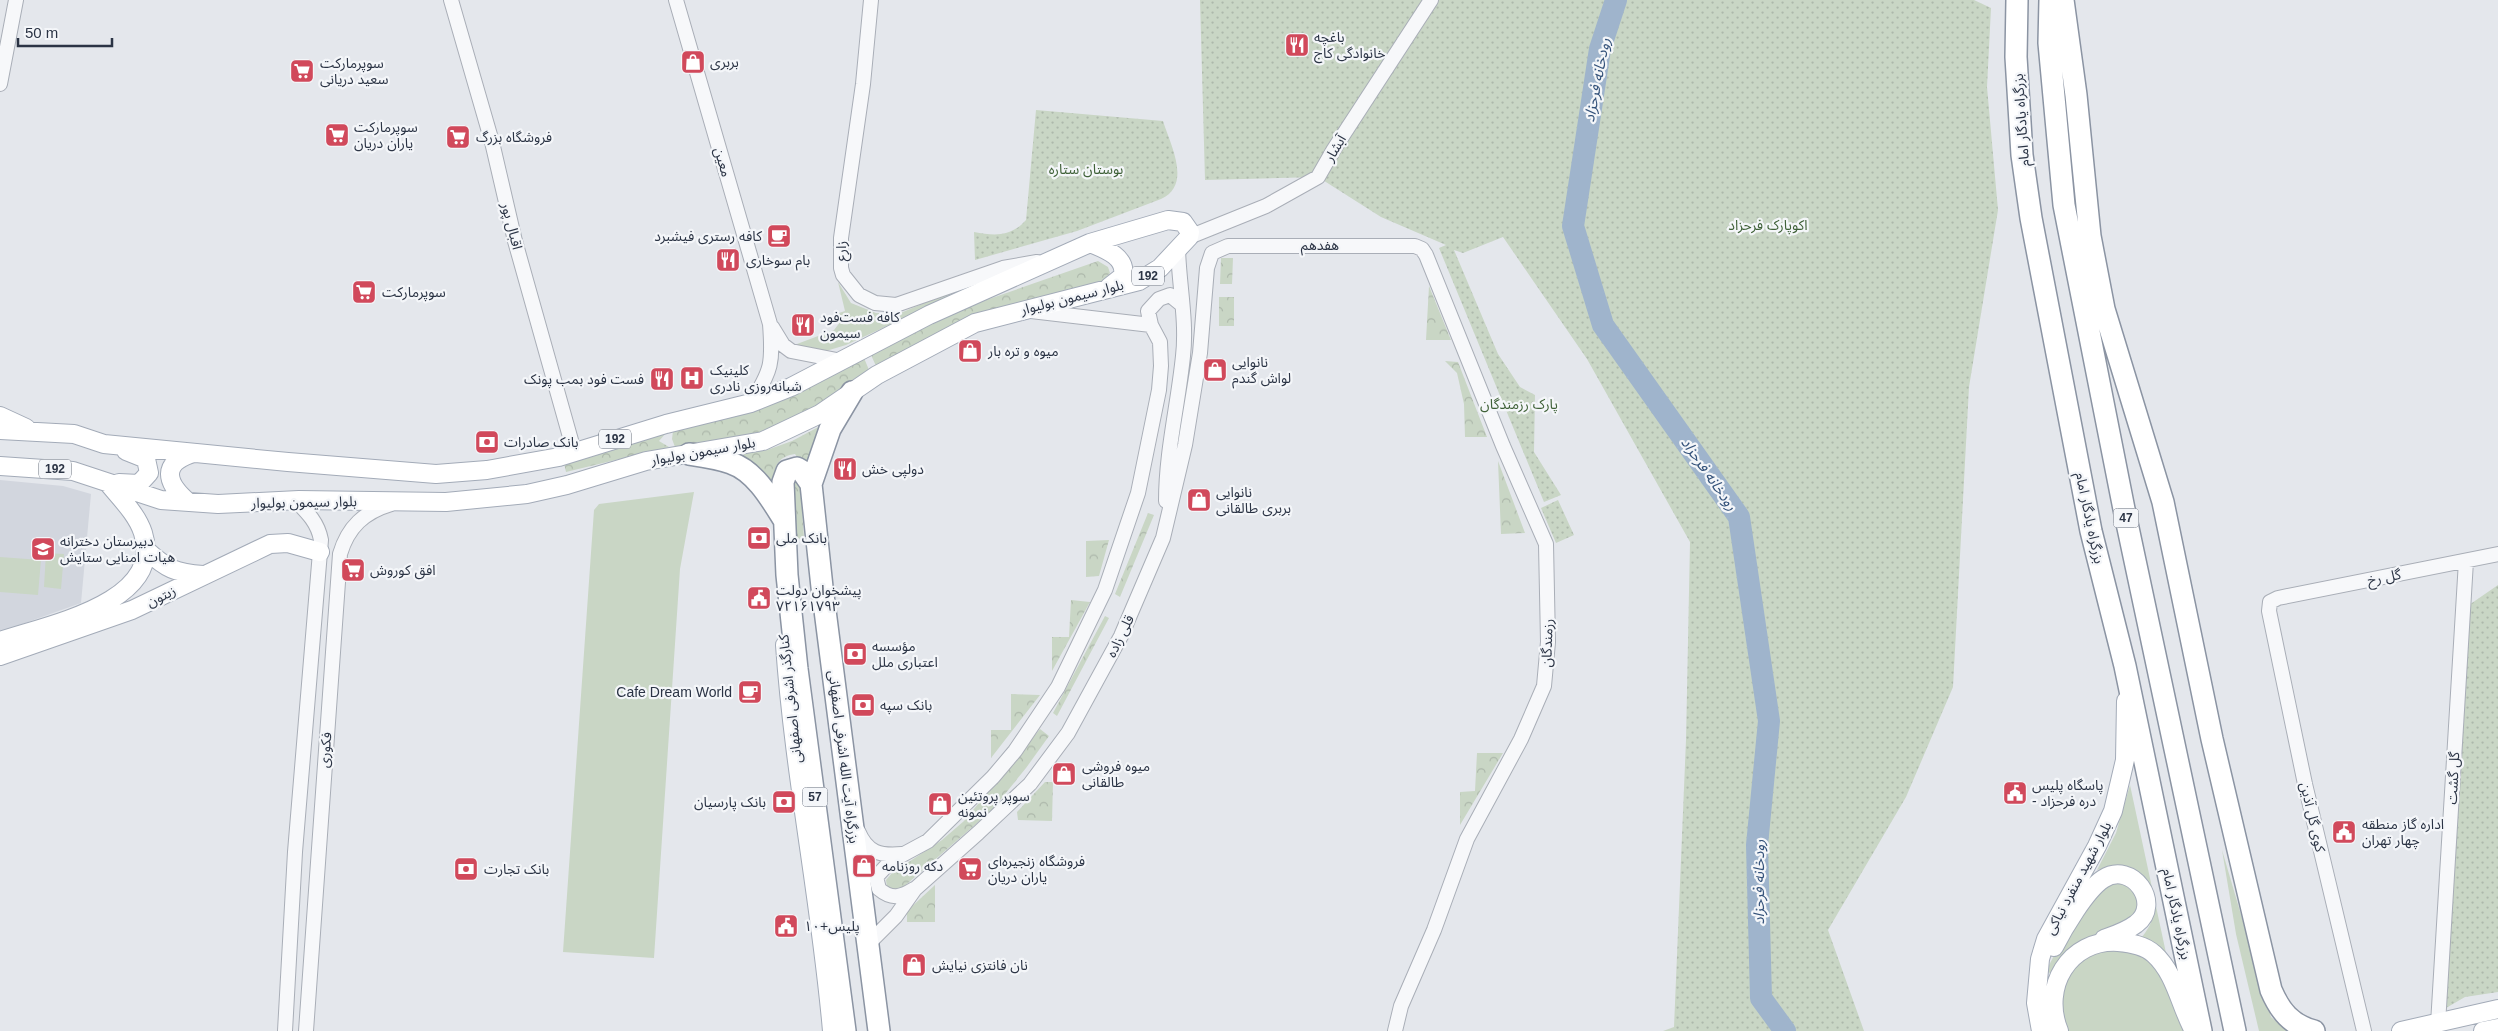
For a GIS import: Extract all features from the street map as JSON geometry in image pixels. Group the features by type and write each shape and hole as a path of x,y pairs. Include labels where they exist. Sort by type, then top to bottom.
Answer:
{"highway":[{"name":"بزرگراه یادگار امام","path":"2017,0 2016,57 2022,155 2031,218 2091,531 2125,666 2201,1031"},
{"name":"47","path":"2050,0 2049,43 2064,205 2126,518 2235,1031"},
{"path":"2063,0 2076,95 2090,236 2104,309 2163,502 2218,767 2271,990 2278,1006 2287,1018 2305,1029 2314,1031"},
{"path":"811,484 830,429 852,392"},
{"name":"57","path":"689,454 732,463 743,469 769,496 784,520 787,575 797,669 845,1031"},
{"path":"784,520 783,482 787,471 797,468 802,470 811,484"},
{"name":"بزرگراه آیت الله اشرفی اصفهانی","path":"811,484 879,1031"}],"main road":[{"name":"192","path":"0,430 74,434 104,444 436,474 487,470 559,457 666,424 751,403 791,387 929,316 1090,243 1136,231 1168,220 1183,222 1188,227 1184,243"},
{"path":"1090,243 1113,254 1123,265 1123,276 1109,287"},
{"name":"بلوار سیمون بولیوار","path":"0,466 73,471 161,500 218,504 295,500 446,502 527,494 567,485 622,466 763,441 797,426 877,375 975,323 1109,287 1139,281 1160,268 1184,243"},
{"path":"0,416 36,432"},
{"path":"104,444 142,456 146,459 150,468 147,478 139,484 108,483"},
{"path":"188,502 177,493 172,483 172,465 177,459 197,453"},
{"path":"108,483 136,517 143,532 146,550 170,570 183,574 204,574"},
{"name":"زیتون","path":"0,656 132,610 253,551 279,542 320,552"},
{"name":"زیتون","path":"0,641 93,609 112,600 129,588 140,572 146,550"},
{"name":"کنارگذر اشرفی اصفهانی","path":"787,575 783,621 787,675 798,778 814,881 832,1031"},
{"name":"بلوار شهید منفرد نیاکی","path":"2041,1031 2036,1003 2040,978 2040,959 2046,939 2097,846 2113,811 2122,782 2126,741 2125,666"},
{"path":"2040,978 2058,939 2097,884 2110,876 2131,878 2142,887 2146,897 2146,909 2143,916 2127,930 2095,943 2079,952 2062,970 2054,996 2054,1012 2059,1031"},
{"path":"2095,943 2131,942 2153,953 2171,975 2185,1014 2194,1031"},
{"path":"2401,1031 2498,1009"},
{"path":"2483,1031 2498,1028"}],"street":[{"path":"0,84 16,0"},
{"name":"اقبال پور","path":"451,0 492,142 515,241 574,451"},
{"name":"معین","path":"676,0 770,324 771,366 767,377 751,403"},
{"name":"زارع","path":"871,0 863,84 840,253 843,275 859,295 875,303 896,306 1003,268 1052,259"},
{"name":"آبشار","path":"1184,243 1289,195 1318,178 1334,149 1431,0"},
{"path":"1166,524 1166,467 1184,355 1184,313 1181,304 1184,243"},
{"name":"هفدهم","path":"1218,249 1228,246 1267,245 1415,246 1422,249"},
{"name":"قلی زاده","path":"867,945 896,916 915,889 1030,784 1068,733 1121,636 1158,551 1166,524 1185,445 1200,353 1208,260 1212,253 1218,249"},
{"name":"رزمندگان","path":"1394,1031 1401,1006 1434,930 1467,840 1520,739 1544,686 1548,642 1546,544 1422,249"},
{"path":"915,889 904,896 895,897 884,893 877,884 876,876 883,868 928,841 951,820 1015,751 1058,686 1104,590 1138,493 1159,390 1162,348 1151,325 1148,311 1159,299 1170,295 1181,304"},
{"path":"1020,310 1151,325"},
{"name":"معین","path":"770,324 783,345 791,351 842,361"},
{"name":"فکوری","path":"284,1031 295,852 320,552 320,530 312,516 295,500"},
{"name":"فکوری","path":"306,1031 340,554 345,537 366,514 399,502"},
{"name":"گل رخ","path":"2270,602 2278,598 2498,554"},
{"name":"گل گشت","path":"2438,1024 2466,561"},
{"name":"کوی گل آذین","path":"2270,602 2269,611 2305,784 2364,1031"},
{"path":"851,808 858,833 872,852 881,855 905,854"}],"shaded area":[{"name":"دبیرستان دخترانه هیات امنایی ستایش","path":"0,480 63,486 91,494 81,603 0,632"}],"green space":[{"name":"اکوپارک فرحزاد","path":"1200,0 1974,0 1991,8 1987,87 1998,210 1969,387 1953,687 1906,797 1828,930 1864,1031 1663,1031 1674,1027 1686,740 1690,542 1587,359 1503,237 1463,253 1454,250 1498,354 1520,387 1535,395 1534,452 1561,495 1544,502 1439,248 1446,245 1381,217 1318,177 1205,180"},
{"name":"بوستان ستاره","path":"1036,110 1163,121 1177,164 1176,184 1170,193 1161,199 1077,231 975,260 974,232 1002,234 1014,230 1026,220"},
{"path":"1221,258 1233,258 1232,284 1220,284"},
{"path":"1098,261 1108,267 1110,273 1102,282 977,314 876,366 871,355 966,307"},
{"path":"1004,272 846,345 826,351 799,347 797,344 834,330 841,321 839,313 845,311 838,282 851,303 876,313 898,314 982,279"},
{"path":"1429,286 1451,340 1426,340"},
{"path":"1219,297 1234,297 1234,326 1219,326"},
{"path":"864,358 869,370 854,379 827,401 787,422 748,436 675,447 672,439 673,431"},
{"path":"1445,361 1458,362 1487,437 1465,437 1464,404 1457,373"},
{"path":"826,423 809,475 795,454 783,458 776,466 775,471 777,490 757,467 730,454 767,450 792,441"},
{"path":"666,433 659,441 669,447 566,472 564,463"},
{"path":"1498,461 1525,533 1501,534"},
{"path":"793,478 800,482 804,538 797,539"},
{"path":"694,492 680,569 654,958 563,952 594,510 599,504"},
{"path":"1558,500 1574,535 1556,543 1541,508"},
{"path":"1148,513 1154,515 1120,597 1115,594"},
{"path":"1109,540 1099,576 1086,577 1086,541"},
{"path":"46,553 64,554 61,589 44,587"},
{"path":"0,557 41,560 38,595 0,592"},
{"path":"2498,585 2498,992 2465,997 2446,1008 2469,605"},
{"path":"1071,600 1090,602 1052,671 1052,637 1069,637"},
{"path":"1105,616 1109,618 1057,716 1053,713"},
{"path":"1011,694 1040,695 991,758 991,730 1011,730"},
{"path":"1040,729 1049,736 992,810 900,890 892,891 887,887 886,880 892,873 942,840 964,821"},
{"path":"1477,753 1503,753 1460,825 1460,792 1475,791"},
{"path":"1045,782 1053,782 1052,821 1018,820 1017,812"},
{"path":"2130,785 2153,892 2150,884 2141,875 2129,869 2114,867 2097,870 2116,833"},
{"path":"2222,850 2271,1017 2287,1031 2259,1031 2236,934"},
{"path":"2114,879 2137,889 2139,913 2054,975 2046,971 2088,901"},
{"path":"935,885 935,922 907,922 907,911"},
{"path":"2155,899 2166,953 2142,937 2151,923"},
{"path":"2124,947 2155,962 2185,1031 2066,1031 2060,996 2064,980 2084,956"}],"waterway":[{"name":"رودخانه فرحزاد","path":"1616,0 1600,49 1573,226 1603,325 1739,517 1769,721 1757,845 1761,998 1785,1031"}],"place":[{"name":"باغچه خانوادگی کاج","path":"1297,45"},
{"name":"بربری","path":"693,62"},
{"name":"سوپرمارکت سعید دریانی","path":"302,71"},
{"name":"سوپرمارکت یاران دریان","path":"337,135"},
{"name":"فروشگاه بزرگ","path":"458,137"},
{"name":"کافه رستری فیشبرد","path":"779,236"},
{"name":"بام سوخاری","path":"728,260"},
{"name":"سوپرمارکت","path":"364,292"},
{"name":"کافه فست‌فود سیمون","path":"803,325"},
{"name":"میوه و تره بار","path":"970,351"},
{"name":"نانوایی لواش گندم","path":"1215,370"},
{"name":"کلینیک شبانه‌روزی نادری","path":"692,378"},
{"name":"فست فود بمب پونک","path":"662,379"},
{"name":"بانک صادرات","path":"487,442"},
{"name":"دولپی خش","path":"845,469"},
{"name":"نانوایی بربری طالقانی","path":"1199,500"},
{"name":"بانک ملی","path":"759,538"},
{"name":"دبیرستان دخترانه هیات امنایی ستایش","path":"43,549"},
{"name":"افق کوروش","path":"353,570"},
{"name":"پیشخوان دولت ۷۲۱۶۱۷۹۳","path":"759,598"},
{"name":"مؤسسه اعتباری ملل","path":"855,654"},
{"name":"Cafe Dream World","path":"750,692"},
{"name":"بانک سپه","path":"863,705"},
{"name":"میوه فروشی طالقانی","path":"1064,774"},
{"name":"پاسگاه پلیس - دره فرحزاد","path":"2015,793"},
{"name":"بانک پارسیان","path":"784,802"},
{"name":"سوپر پروتئین نمونه","path":"940,804"},
{"name":"اداره گاز منطقه چهار تهران","path":"2344,832"},
{"name":"دکه روزنامه","path":"864,866"},
{"name":"بانک تجارت","path":"466,869"},
{"name":"فروشگاه زنجیره‌ای یاران دریان","path":"970,869"},
{"name":"پلیس+۱۰","path":"786,926"},
{"name":"نان فانتزی نیایش","path":"914,965"}],"park label":[{"name":"پارک رزمندگان","path":"1519,404"}]}
